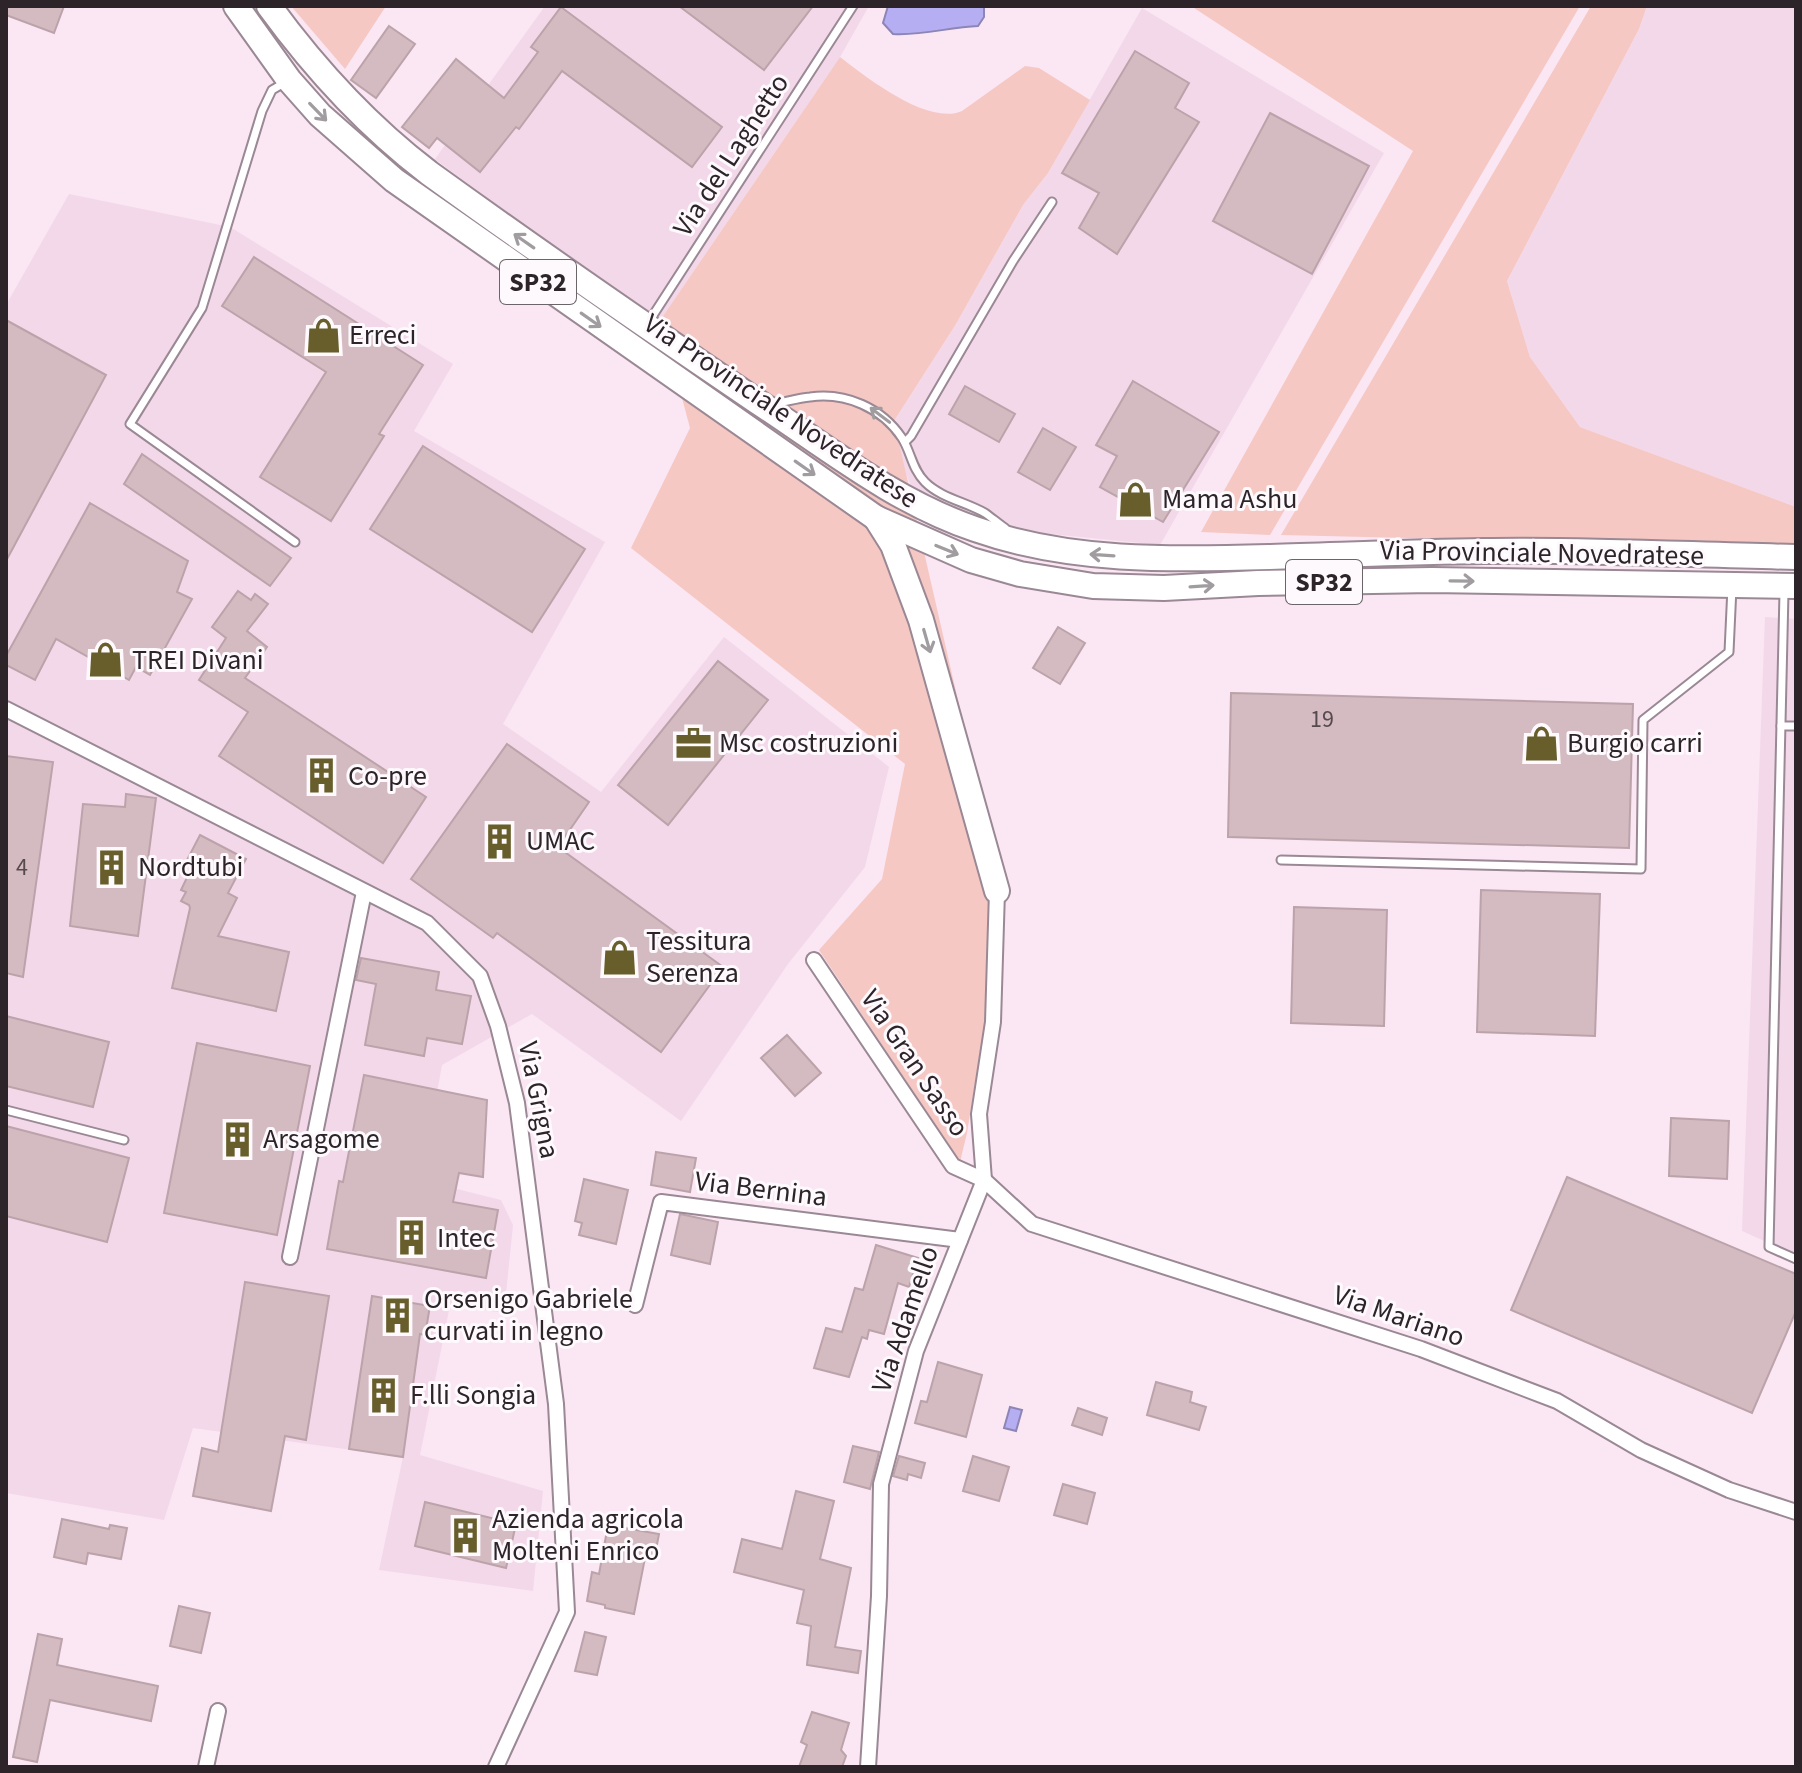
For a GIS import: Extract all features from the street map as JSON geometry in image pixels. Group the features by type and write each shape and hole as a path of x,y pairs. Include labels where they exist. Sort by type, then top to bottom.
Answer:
{"main road":[{"name":"Via Provinciale Novedratese","path":"236,6 289,80 320,115 394,180 876,518 971,560 1020,574 1093,586 1164,588 1432,580 1790,586"},
{"name":"Via Provinciale Novedratese","path":"269,6 334,87 400,151 646,327 889,490 937,515 1012,541 1084,554 1172,560 1487,551 1796,557"},
{"path":"876,518 893,545 921,620 997,891"}],"street":[{"name":"Via Grigna","path":"6,709 427,923 480,976 498,1026 517,1103 556,1404 567,1612 496,1767"},
{"name":"Via Adamello","path":"868,1767 879,1596 881,1484 916,1351 984,1180 979,1114 993,1022 997,891"},
{"path":"290,1257 364,892"},
{"name":"Via Gran Sasso","path":"814,960 953,1166 984,1180"},
{"name":"Via Mariano","path":"984,1180 1032,1224 1421,1349 1557,1401 1641,1450 1729,1490 1796,1512"},
{"name":"Via Bernina","path":"635,1305 661,1202 960,1240"},
{"path":"206,1767 218,1711"}],"lane":[{"name":"Via del Laghetto","path":"646,327 853,6"},
{"path":"289,80 272,90 266,100 202,308 130,424 295,542"},
{"name":"Via Provinciale Novedratese","path":"905,442 1052,202"},
{"name":"Via Provinciale Novedratese","path":"763,405 811,396 834,396 856,401 877,411 894,426 905,442 913,466 923,481 934,490 985,513 1007,530 1012,541"},
{"path":"1281,860 1641,869 1643,720 1729,652 1732,585"},
{"path":"1790,586 1781,726 1769,1247 1796,1259"},
{"path":"1781,726 1796,726"},
{"path":"6,1110 124,1140"}],"shaded area":[{"path":"291,6 386,6 345,69"},
{"path":"545,6 869,6 840,57 661,319 494,204 435,159"},
{"path":"888,6 984,6 984,17 978,26 893,34 883,23"},
{"path":"1191,6 1580,6 1270,535 1201,532 1413,151"},
{"path":"1591,6 1647,6 1639,29 1507,281 1530,357 1580,427 1796,507 1796,547 1281,535"},
{"path":"1647,6 1796,6 1796,507 1580,427 1530,357 1507,281 1639,29"},
{"path":"1142,8 1384,153 1160,545 1031,532 975,521 913,492 902,463 894,421 956,324 1023,205 1048,173"},
{"path":"840,57 898,97 932,112 948,114 962,111 1025,66 1039,68 1090,100 1048,173 1023,205 956,324 894,421 1004,901 960,1162 819,950 882,879 905,764 631,548 690,428 661,319"},
{"path":"69,194 230,227 453,364 414,431 605,542 503,724 601,792 724,637 889,767 865,867 788,964 681,1121 532,1014 442,1065 421,1180 501,1200 513,1225 504,1313 450,1305 420,1455 543,1491 533,1591 379,1570 403,1457 193,1428 164,1520 6,1493 6,305"},
{"path":"1765,617 1796,619 1796,1255 1742,1231"},
{"path":"1010,1407 1022,1410 1016,1431 1004,1428"}],"building":[{"path":"6,6 64,6 54,33 6,15"},
{"path":"679,6 813,6 764,70"},
{"path":"561,7 722,127 692,167 562,71 519,129 516,127 480,172 437,138 429,148 402,127 456,59 504,98 538,52 531,47"},
{"path":"389,26 415,44 376,98 351,80"},
{"path":"1135,51 1189,83 1175,108 1199,122 1117,254 1079,228 1099,193 1062,173"},
{"path":"1270,113 1369,166 1312,274 1213,221"},
{"path":"254,257 423,365 379,434 384,436 331,521 260,477 326,372 222,306"},
{"path":"6,320 106,375 6,561"},
{"path":"1133,381 1219,432 1163,522 1100,487 1117,456 1096,445"},
{"path":"965,386 1015,414 999,442 949,414"},
{"path":"1043,428 1076,447 1050,490 1018,472"},
{"path":"423,446 585,549 532,632 370,529"},
{"path":"142,454 291,558 270,586 124,484"},
{"path":"90,503 188,561 177,592 192,599 150,675 136,667 129,680 56,639 35,680 6,665 6,656"},
{"name":"Co-pre","path":"238,591 251,600 255,594 268,604 247,631 267,647 245,678 426,797 383,863 219,756 248,712 199,680 226,638 212,627"},
{"path":"1058,627 1085,643 1060,684 1033,668"},
{"name":"Msc costruzioni","path":"718,661 768,700 668,825 618,785"},
{"path":"1231,693 1633,704 1629,848 1228,837"},
{"path":"507,744 589,802 558,847 723,967 661,1052 497,933 493,938 411,879"},
{"path":"6,756 53,762 23,977 6,973"},
{"name":"Nordtubi","path":"126,794 156,798 138,936 70,926 83,804 125,807"},
{"path":"200,835 246,859 228,893 237,898 218,936 289,952 276,1011 172,988 190,908 181,901 186,892 181,890 194,863 187,860"},
{"path":"1481,890 1600,894 1595,1036 1477,1032"},
{"path":"1294,907 1387,910 1384,1026 1291,1023"},
{"path":"361,958 439,972 436,990 471,996 462,1044 427,1038 424,1056 365,1045 376,984 356,980"},
{"path":"6,1016 109,1042 93,1107 6,1086"},
{"path":"787,1035 821,1073 795,1096 761,1058"},
{"name":"Arsagome","path":"197,1043 310,1066 277,1235 164,1213"},
{"path":"364,1075 487,1100 483,1177 459,1173 453,1202 498,1210 486,1278 327,1249 339,1181 343,1182"},
{"path":"1671,1118 1729,1121 1727,1179 1669,1176"},
{"path":"6,1126 129,1158 107,1242 6,1216"},
{"path":"656,1152 696,1158 690,1192 651,1185"},
{"path":"1567,1177 1796,1274 1796,1311 1752,1413 1511,1310"},
{"path":"584,1179 628,1190 616,1244 579,1235 582,1223 575,1221"},
{"path":"680,1214 718,1222 710,1264 671,1255"},
{"path":"876,1245 918,1258 909,1287 898,1283 884,1334 869,1330 867,1339 862,1337 849,1377 814,1368 826,1328 842,1332 855,1288 863,1290"},
{"path":"245,1282 329,1296 306,1440 285,1436 271,1511 193,1496 202,1448 218,1452"},
{"name":"F.lli Songia","path":"372,1296 430,1306 425,1335 420,1334 403,1457 349,1449"},
{"path":"938,1362 982,1375 966,1437 915,1423 921,1401 927,1402"},
{"path":"1156,1382 1192,1392 1190,1402 1206,1407 1199,1430 1147,1415"},
{"path":"1078,1408 1107,1418 1102,1435 1072,1425"},
{"path":"853,1446 879,1452 870,1489 844,1482"},
{"path":"899,1456 925,1463 921,1478 908,1474 907,1480 893,1476"},
{"path":"973,1456 1009,1467 999,1501 963,1491"},
{"path":"1063,1484 1095,1493 1087,1524 1054,1515"},
{"path":"796,1491 834,1501 820,1559 851,1568 835,1647 861,1651 858,1673 807,1665 811,1626 797,1623 804,1590 734,1572 742,1539 782,1549"},
{"name":"Azienda agricola Molteni Enrico","path":"425,1502 516,1524 506,1568 415,1546"},
{"path":"62,1519 109,1529 110,1525 127,1528 121,1559 88,1553 86,1564 54,1557"},
{"path":"608,1525 659,1534 654,1560 645,1558 634,1614 587,1601 592,1572 599,1574"},
{"path":"179,1606 210,1613 201,1653 170,1646"},
{"path":"585,1632 606,1637 597,1675 575,1671"},
{"path":"38,1634 62,1639 57,1665 158,1686 151,1721 50,1700 37,1762 13,1757"},
{"path":"812,1712 849,1723 841,1750 846,1756 842,1767 799,1767 807,1745 801,1742"}],"place":[{"name":"Erreci","path":"323,335"},
{"name":"Mama Ashu","path":"1136,499"},
{"name":"TREI Divani","path":"106,660"},
{"name":"Msc costruzioni","path":"693,743"},
{"name":"Burgio carri","path":"1541,743"},
{"name":"Co-pre","path":"322,776"},
{"name":"UMAC","path":"500,841"},
{"name":"Nordtubi","path":"112,867"},
{"name":"Tessitura Serenza","path":"620,957"},
{"name":"Arsagome","path":"237,1139"},
{"name":"Intec","path":"411,1238"},
{"name":"Orsenigo Gabriele curvati in legno","path":"398,1315"},
{"name":"F.lli Songia","path":"384,1395"},
{"name":"Azienda agricola Molteni Enrico","path":"466,1535"}]}
